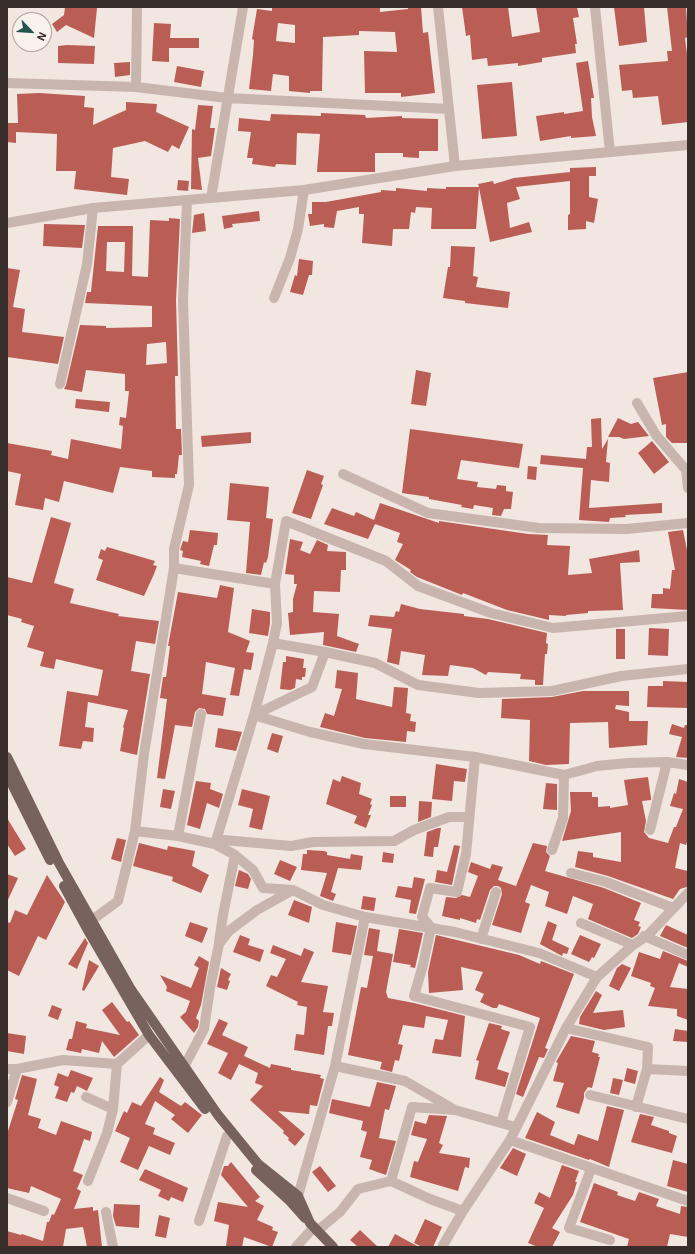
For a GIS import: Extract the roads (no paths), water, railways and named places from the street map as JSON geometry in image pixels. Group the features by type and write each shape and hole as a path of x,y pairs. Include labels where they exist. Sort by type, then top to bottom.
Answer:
{"main road":[{"path":"7,757 59,863 130,988 218,1115 258,1164 298,1196 310,1223 315,1229 322,1247"},
{"path":"7,774 36,835 89,932 149,1035 226,1136 252,1167 289,1200 333,1247"}],"street":[{"path":"136,87 137,7"},
{"path":"211,198 243,7"},
{"path":"438,7 455,166"},
{"path":"595,7 610,152"},
{"path":"7,83 136,87 227,98 449,109"},
{"path":"7,223 93,208 304,190 455,166 688,145"},
{"path":"274,298 294,243 304,190"},
{"path":"92,920 118,901 135,831 144,754 174,568 174,549 189,486 183,300 187,201"},
{"path":"60,384 87,264 93,208"},
{"path":"637,403 656,436 687,470 688,488"},
{"path":"343,474 428,513 539,528 628,529 688,523"},
{"path":"215,844 254,715 273,643 277,623 276,584 286,521 386,561 418,586 491,613 553,628 688,616"},
{"path":"174,568 276,584"},
{"path":"273,643 325,652 374,663 418,684 479,693 552,691 621,676 688,669"},
{"path":"254,715 312,688 325,652"},
{"path":"178,836 201,714"},
{"path":"254,715 310,732 364,744 475,757 564,776 598,766 628,763 667,762 688,765"},
{"path":"431,927 422,917 430,888 457,892 466,854 475,757"},
{"path":"650,830 667,762"},
{"path":"552,850 564,818 564,776"},
{"path":"215,844 224,840 291,846 313,842 394,841 414,830 449,817 469,817"},
{"path":"135,831 178,836 215,844 235,855 253,870 263,888 293,890 323,905 365,918 431,927 539,953 597,977"},
{"path":"184,1067 204,1029 223,915 235,855"},
{"path":"571,873 606,882 673,908"},
{"path":"219,944 229,931 252,914 293,890"},
{"path":"481,939 496,892"},
{"path":"442,1247 463,1211 510,1140 515,1127 566,1028 597,977 633,945 644,936 648,935 688,893"},
{"path":"298,1196 335,1066 365,918"},
{"path":"581,923 633,945"},
{"path":"431,927 423,965 414,996 530,1027 502,1123"},
{"path":"644,936 688,955"},
{"path":"566,1028 648,1048 647,1069 636,1107"},
{"path":"88,1181 107,1133 114,1109 117,1064 149,1035"},
{"path":"7,1102 12,1069 63,1060 117,1064"},
{"path":"335,1066 405,1081 455,1110"},
{"path":"647,1069 688,1071"},
{"path":"590,1095 688,1119"},
{"path":"86,1097 114,1109"},
{"path":"391,1182 412,1108 455,1110 515,1127"},
{"path":"199,1221 226,1136"},
{"path":"510,1140 688,1201"},
{"path":"591,1169 569,1228 610,1240"},
{"path":"296,1247 315,1229 340,1212 358,1189 391,1182 463,1211"},
{"path":"7,1198 44,1211"},
{"path":"106,1212 113,1247"}]}
